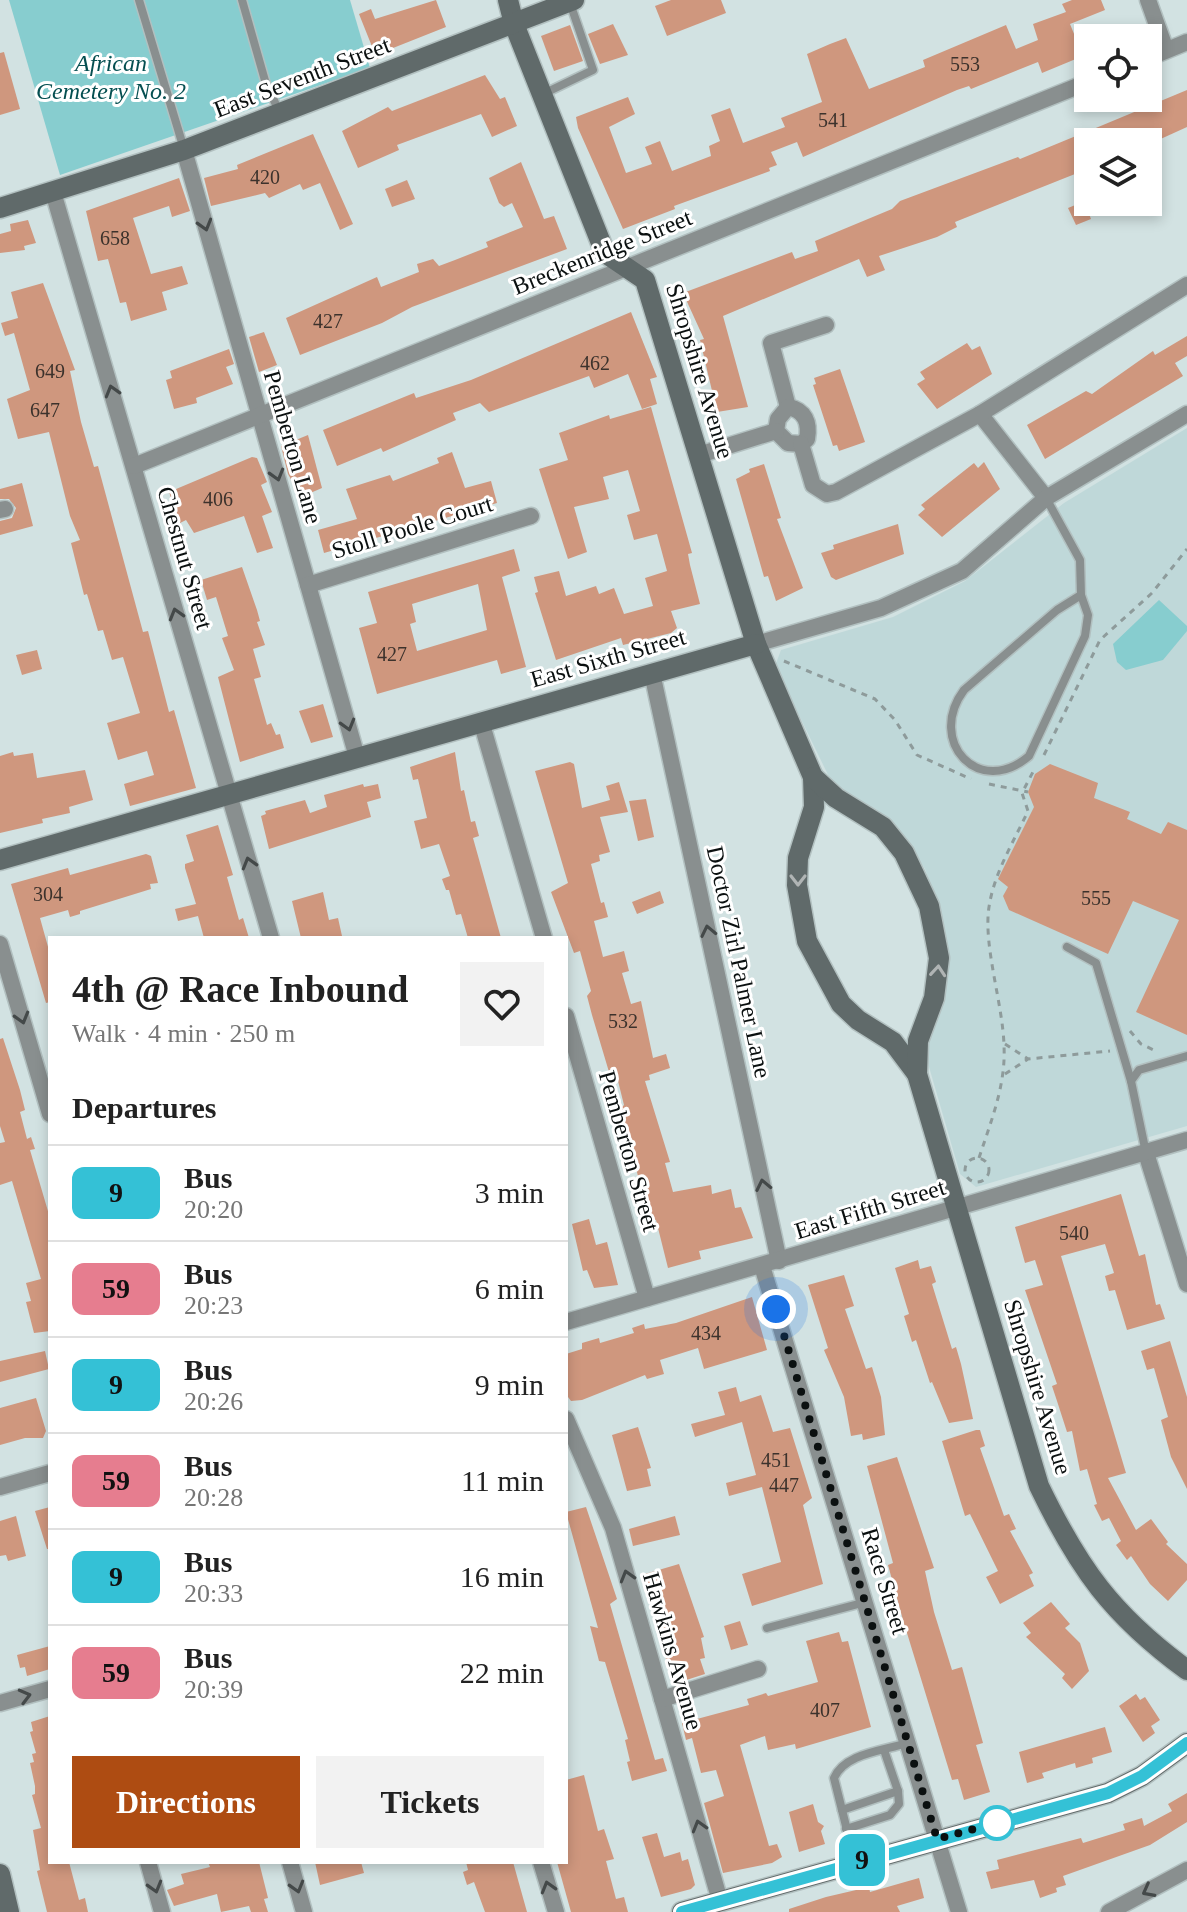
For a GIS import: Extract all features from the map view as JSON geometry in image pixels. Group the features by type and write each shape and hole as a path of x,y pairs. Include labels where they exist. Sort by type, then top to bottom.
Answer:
{"street":[{"name":"Shropshire Avenue","path":"508,0 514,24 605,253 645,280 756,644 813,777 814,807 798,858 797,885 807,941 841,1004 893,1042 917,1074"},
{"path":"1148,0 1166,50"},
{"name":"East Seventh Street","path":"0,208 184,150 572,1"},
{"path":"1162,52 1187,42"},
{"name":"Breckenridge Street","path":"134,466 1074,88"},
{"name":"Pemberton Lane","path":"184,150 357,757"},
{"name":"Chestnut Street","path":"53,192 270,936"},
{"path":"801,444 813,485 827,494 980,414 1187,285"},
{"path":"788,407 771,343 826,325"},
{"path":"776,431 778,419 788,407"},
{"path":"776,431 788,443 801,444 807,439 807,421 799,410 788,407"},
{"path":"980,414 1046,498"},
{"name":"East Sixth Street","path":"0,860 881,608 962,571 1046,498 1187,414"},
{"path":"699,455 776,431"},
{"name":"Stoll Poole Court","path":"308,585 531,516"},
{"name":"Doctor Zirl Palmer Lane","path":"652,673 779,1261"},
{"path":"481,721 543,936"},
{"name":"Shropshire Avenue","path":"813,777 850,807 873,820 895,841 920,881 929,906 939,958 934,998 918,1041 917,1074 1039,1486 1067,1545 1103,1597 1149,1642 1187,1670"},
{"path":"808,829 822,813 836,807 850,807"},
{"path":"0,944 48,1107"},
{"path":"877,1032 897,1036 913,1032 927,1017"},
{"name":"Pemberton Street","path":"568,1023 647,1298"},
{"name":"East Fifth Street","path":"568,1321 1187,1140"},
{"path":"1146,1153 1187,1284"},
{"name":"Race Street","path":"762,1266 867,1602 959,1912"},
{"name":"Hawkins Avenue","path":"568,1424 613,1528 720,1901"},
{"path":"0,1487 48,1474"},
{"path":"662,1699 758,1669"},
{"path":"0,1703 48,1690"},
{"path":"682,1912 1108,1793 1142,1776 1187,1743"},
{"path":"149,1864 162,1912"},
{"path":"291,1864 304,1912"},
{"path":"542,1864 556,1912"},
{"path":"1109,1912 1187,1870"},
{"path":"0,1874 9,1912"}],"lane":[{"path":"139,0 184,150"},
{"path":"242,0 266,84 280,114"},
{"path":"542,94 593,70 572,1"},
{"path":"1046,498 1080,560 1081,595 1088,615 1085,636 1029,756 1003,771 985,771 971,765 960,756 950,737 949,718 955,702 964,690 1057,610 1081,595"},
{"path":"1067,947 1096,963 1131,1081 1146,1153"},
{"path":"1131,1081 1139,1070 1187,1056"},
{"path":"767,1628 867,1602"},
{"path":"855,1862 834,1778 838,1767 852,1759 908,1743"},
{"path":"846,1829 890,1815 899,1804 898,1791 884,1750"},
{"path":"842,1810 898,1791"}],"path":[{"path":"979,1158 1005,1074 988,921 996,882 1028,811 1022,793 1026,779 1048,750 1100,640 1152,593 1187,549"},
{"path":"777,658 875,699 890,713 917,755 960,776 1028,792"},
{"path":"1124,1021 1141,1044 1161,1052"},
{"path":"1004,1044 1028,1059"},
{"path":"1005,1074 1028,1059 1110,1051"},
{"path":"979,1158 989,1170 983,1180 975,1181 966,1175 966,1168 972,1159 979,1158"}],"shaded area":[{"path":"1187,428 1187,1126 976,1187 960,1174 925,1053 925,1041 947,977 934,895 925,869 898,829 876,809 847,796 832,783 775,666 781,650 893,617 965,581 1064,503"}],"green space":[{"name":"African Cemetery No. 2","path":"9,0 350,0 370,68 60,175"},
{"path":"1159,600 1187,626 1187,631 1163,660 1126,670 1117,662 1113,644"}],"building":[{"path":"436,0 446,27 388,50 389,54 377,59 359,14 371,9 375,19"},
{"path":"671,0 721,0 726,13 667,36 655,6"},
{"path":"1072,0 1101,0 1105,10 1070,24 1074,34 1074,60 1042,73 1038,62 971,89 969,86 957,90 803,157 797,142 771,152 777,165 769,168 770,171 674,206 675,209 623,229 578,128 576,117 628,97 635,114 609,127 626,173 652,164 645,147 660,141 672,171 711,156 709,146 720,141 711,115 730,108 743,143 785,127 781,118 822,102 807,54 830,44 846,38 869,89 925,67 923,60 1006,25 1016,49 1038,40 1033,24 1066,12 1062,4"},
{"path":"613,24 628,55 600,64 588,34"},
{"path":"570,25 583,61 554,71 541,36"},
{"path":"4,52 20,109 0,115 0,53"},
{"path":"485,75 500,99 505,97 517,126 492,137 481,114 397,145 399,150 358,168 342,131 388,107 392,111"},
{"path":"1187,90 1187,127 1162,138 1162,128 1096,128 1134,112 1162,112 1162,100"},
{"path":"313,134 353,224 340,230 320,183 303,190 300,184 269,198 265,193 211,206 204,178 238,169 237,165"},
{"path":"1074,137 1074,174 955,222 957,227 937,237 879,256 885,270 867,277 859,259 723,316 748,407 717,412 700,340 704,339 683,293 792,252 795,259 818,251 815,241 892,209 900,201 1018,157 1020,159"},
{"path":"521,162 544,219 554,216 567,249 412,307 382,323 300,355 286,318 377,277 381,287 419,272 417,264 433,259 439,266 455,260 488,247 486,242 523,227 512,203 504,207 499,203 489,178"},
{"path":"179,178 190,211 172,217 169,206 133,218 151,274 182,266 188,284 162,292 167,310 131,321 126,302 120,303 108,259 98,261 86,211"},
{"path":"407,180 415,199 392,207 385,189"},
{"path":"1074,206 1074,216 1090,216 1091,219 1076,225 1068,208"},
{"path":"28,220 36,243 24,246 25,250 0,253 0,234 11,231 10,224"},
{"path":"43,283 75,370 70,371 81,422 94,467 98,466 143,632 148,631 169,712 174,710 196,788 130,806 124,784 154,775 147,751 118,760 107,723 140,713 123,657 112,660 103,630 98,631 87,594 84,595 71,543 80,540 70,516 49,432 18,439 7,399 30,390 14,333 5,336 1,323 18,318 11,292"},
{"path":"631,312 657,377 650,379 657,404 642,409 628,374 594,388 589,376 489,412 480,403 453,413 456,420 383,452 381,448 337,466 323,430 414,393 416,398 471,380"},
{"path":"264,332 277,365 259,372 249,337"},
{"path":"1187,336 1187,356 1175,363 1183,376 1045,459 1027,425 1086,391 1092,394 1153,351 1155,355"},
{"path":"967,343 972,350 980,346 992,374 937,409 917,384 925,379 920,372"},
{"path":"229,349 234,364 226,367 233,384 196,398 197,403 174,409 166,380 172,378 170,371"},
{"path":"840,369 865,442 839,451 837,445 833,446 813,385 816,384 814,378"},
{"path":"651,407 692,553 688,554 700,604 671,611 677,628 671,633 623,645 621,638 556,660 535,593 538,592 534,577 559,571 566,596 596,586 599,594 614,588 624,614 653,606 645,578 667,571 657,534 634,540 627,515 640,511 628,470 603,477 609,499 574,507 587,552 568,559 539,469 568,460 559,433 609,415 610,419"},
{"path":"308,435 322,488 301,497 288,474 281,446"},
{"path":"452,452 465,488 491,481 497,503 324,553 318,530 357,519 346,489 390,475 393,481 439,463 437,458"},
{"path":"252,457 257,458 267,482 261,485 272,512 262,516 273,548 257,553 244,516 194,533 186,520 180,523 169,492"},
{"path":"984,462 1000,489 942,537 918,515 925,509 921,505 974,463 978,468"},
{"path":"764,464 781,518 777,519 803,588 776,601 768,576 764,577 736,479 750,472 749,469"},
{"path":"22,483 33,526 0,535 0,521 12,518 16,508 9,499 0,499 0,489"},
{"path":"898,524 904,554 836,580 831,577 821,553 834,549 833,545"},
{"path":"514,549 520,571 502,577 526,667 501,674 497,660 377,694 359,628 377,623 368,592","holes":["478,584 487,630 417,651 410,624 416,622 412,604"]},
{"path":"242,567 265,645 253,649 261,677 254,679 267,725 271,723 276,735 280,734 284,748 240,762 218,677 234,670 222,638 228,636 216,597 207,600 201,580"},
{"path":"37,650 42,669 22,675 16,655"},
{"path":"323,704 333,737 311,743 299,711"},
{"path":"13,752 14,756 33,753 37,778 85,770 93,800 69,807 70,813 42,819 43,823 0,833 0,756"},
{"path":"455,752 461,791 464,790 471,822 475,821 479,836 473,838 500,936 467,936 461,914 456,915 449,890 446,890 442,879 450,876 439,844 421,849 414,821 427,818 418,779 413,780 410,767"},
{"path":"570,762 574,764 582,808 610,800 606,786 619,782 628,812 600,817 610,852 599,855 600,861 591,864 608,917 594,921 603,957 624,951 629,971 622,973 631,1004 641,1001 653,1058 666,1054 670,1068 649,1075 650,1080 645,1081 670,1162 665,1163 673,1192 711,1185 712,1194 731,1189 735,1208 741,1207 753,1238 699,1251 701,1259 668,1268 656,1220 649,1217 620,1109 624,1105 618,1081 612,1082 587,996 591,991 580,951 574,953 551,892 568,883 535,771"},
{"path":"1050,764 1098,783 1094,798 1130,812 1127,819 1161,834 1168,822 1187,830 1187,1035 1136,1012 1179,920 1133,901 1108,954 1009,910 1003,896 1008,887 998,879 1034,807 1028,792 1035,774"},
{"path":"363,784 364,787 378,784 381,798 367,802 371,817 269,849 261,816 266,814 265,811 305,800 310,813 327,807 324,795"},
{"path":"646,799 654,837 638,841 629,801"},
{"path":"218,825 233,875 227,877 239,920 243,918 248,936 203,936 198,916 178,921 175,909 196,904 185,868 185,864 194,861 186,835"},
{"path":"146,854 151,856 158,883 150,884 151,889 80,911 80,914 70,917 68,910 40,918 48,947 46,1003 11,884 68,868 70,875"},
{"path":"660,891 664,903 637,914 632,902"},
{"path":"323,892 329,920 338,918 342,936 301,936 292,901"},
{"path":"3,1038 20,1090 25,1110 20,1112 27,1139 31,1137 35,1149 30,1150 48,1211 48,1331 34,1333 26,1302 31,1301 26,1283 41,1279 12,1181 0,1185 0,1143 5,1142 0,1126 0,1039"},
{"path":"1121,1194 1139,1256 1145,1254 1156,1305 1160,1304 1165,1319 1127,1330 1115,1290 1109,1291 1105,1276 1114,1273 1105,1244 1061,1256 1126,1473 1108,1478 1136,1530 1151,1519 1168,1542 1166,1544 1187,1564 1187,1580 1168,1601 1150,1584 1131,1556 1127,1560 1116,1545 1121,1541 1109,1518 1102,1521 1094,1505 1097,1504 1087,1469 1080,1471 1072,1431 1067,1432 1052,1386 1057,1384 1025,1290 1043,1285 1035,1260 1025,1263 1015,1227"},
{"path":"589,1219 596,1245 607,1242 618,1285 594,1288 587,1270 583,1271 572,1224"},
{"path":"918,1260 920,1269 931,1266 936,1282 932,1284 952,1349 956,1347 973,1419 949,1423 930,1383 916,1340 912,1342 904,1316 909,1314 895,1268"},
{"path":"844,1275 854,1306 845,1309 866,1369 872,1367 881,1397 885,1435 863,1440 862,1434 851,1436 844,1397 824,1350 828,1348 808,1285"},
{"path":"752,1297 767,1350 704,1369 698,1348 660,1360 664,1374 647,1379 645,1375 582,1400 571,1401 568,1397 568,1353 582,1349 582,1343 599,1338 600,1343 634,1333 632,1328 644,1324 645,1329 676,1323"},
{"path":"1170,1341 1187,1397 1187,1489 1171,1457 1161,1420 1168,1417 1154,1368 1147,1370 1141,1351"},
{"path":"45,1351 48,1369 0,1382 0,1361"},
{"path":"736,1387 740,1402 761,1395 773,1432 790,1428 812,1498 803,1505 823,1584 752,1606 742,1574 781,1562 762,1487 729,1496 726,1483 756,1475 742,1422 695,1437 691,1424 725,1415 718,1392"},
{"path":"36,1398 46,1431 43,1438 25,1438 0,1445 0,1408"},
{"path":"638,1427 651,1468 647,1469 651,1486 627,1491 612,1435"},
{"path":"980,1430 985,1446 980,1448 1004,1516 1009,1514 1016,1529 1010,1531 1033,1573 1029,1575 1034,1586 1000,1604 986,1577 998,1571 970,1514 965,1516 942,1441"},
{"path":"897,1457 934,1568 925,1571 934,1612 952,1670 962,1667 983,1743 976,1745 990,1792 964,1800 958,1779 952,1780 903,1620 888,1565 893,1563 867,1466"},
{"path":"586,1507 617,1599 610,1604 655,1760 663,1758 667,1771 632,1781 627,1762 630,1761 625,1740 628,1739 605,1662 599,1661 590,1626 598,1628 568,1512"},
{"path":"48,1508 48,1549 47,1549 35,1511"},
{"path":"16,1516 26,1556 8,1561 6,1555 0,1556 0,1521"},
{"path":"675,1516 680,1535 633,1546 629,1529"},
{"path":"679,1564 704,1637 701,1638 705,1658 700,1659 705,1674 672,1683 645,1574"},
{"path":"1051,1602 1070,1624 1065,1628 1080,1643 1089,1671 1072,1689 1062,1678 1065,1674 1026,1637 1031,1633 1023,1623"},
{"path":"740,1621 748,1645 731,1650 724,1626"},
{"path":"839,1632 842,1642 848,1641 871,1727 796,1749 795,1744 768,1750 765,1736 740,1745 769,1846 777,1844 782,1857 772,1863 723,1873 704,1803 724,1796 716,1770 701,1773 692,1738 686,1740 682,1723 749,1705 747,1699 766,1693 768,1696 818,1682 806,1641"},
{"path":"48,1647 48,1670 27,1676 25,1667 20,1668 17,1655"},
{"path":"1136,1694 1140,1700 1145,1697 1160,1720 1151,1726 1155,1733 1143,1742 1119,1706"},
{"path":"48,1717 48,1864 70,1864 79,1900 85,1898 88,1912 47,1912 37,1871 40,1870 33,1830 41,1828 32,1795 35,1794 35,1786 30,1763 34,1762 32,1754 36,1753 30,1732 33,1731 31,1722"},
{"path":"1105,1727 1112,1752 1092,1758 1093,1763 1076,1768 1075,1763 1042,1773 1044,1778 1027,1783 1019,1752"},
{"path":"584,1775 598,1831 604,1829 614,1859 606,1861 616,1899 624,1897 628,1912 571,1912 558,1864 568,1864 568,1779"},
{"path":"1187,1793 1187,1822 1150,1845 1063,1876 1066,1885 1056,1888 1057,1892 1040,1898 1034,1880 991,1889 986,1872 999,1869 997,1860 1081,1838 1083,1843 1125,1830 1123,1824 1142,1818 1144,1826 1172,1811 1168,1804"},
{"path":"813,1804 818,1822 824,1826 821,1831 825,1844 799,1852 789,1812"},
{"path":"657,1833 664,1857 680,1852 682,1861 688,1859 695,1885 691,1889 661,1897 642,1837"},
{"path":"209,1864 260,1864 268,1898 264,1899 268,1912 251,1912 249,1906 221,1912 217,1894 174,1906 167,1890 184,1884 181,1874 210,1867"},
{"path":"315,1864 362,1864 364,1873 320,1885"},
{"path":"466,1864 514,1864 527,1912 485,1912 474,1882 467,1885 463,1872 468,1870"},
{"path":"919,1878 924,1898 897,1906 900,1912 789,1912 789,1909 826,1897 869,1887 870,1892"}],"bus line":[{"name":"9","path":"682,1912 1108,1793 1142,1776 1187,1743"}],"route":[{"path":"776,1309 937,1839 997,1823"}]}
